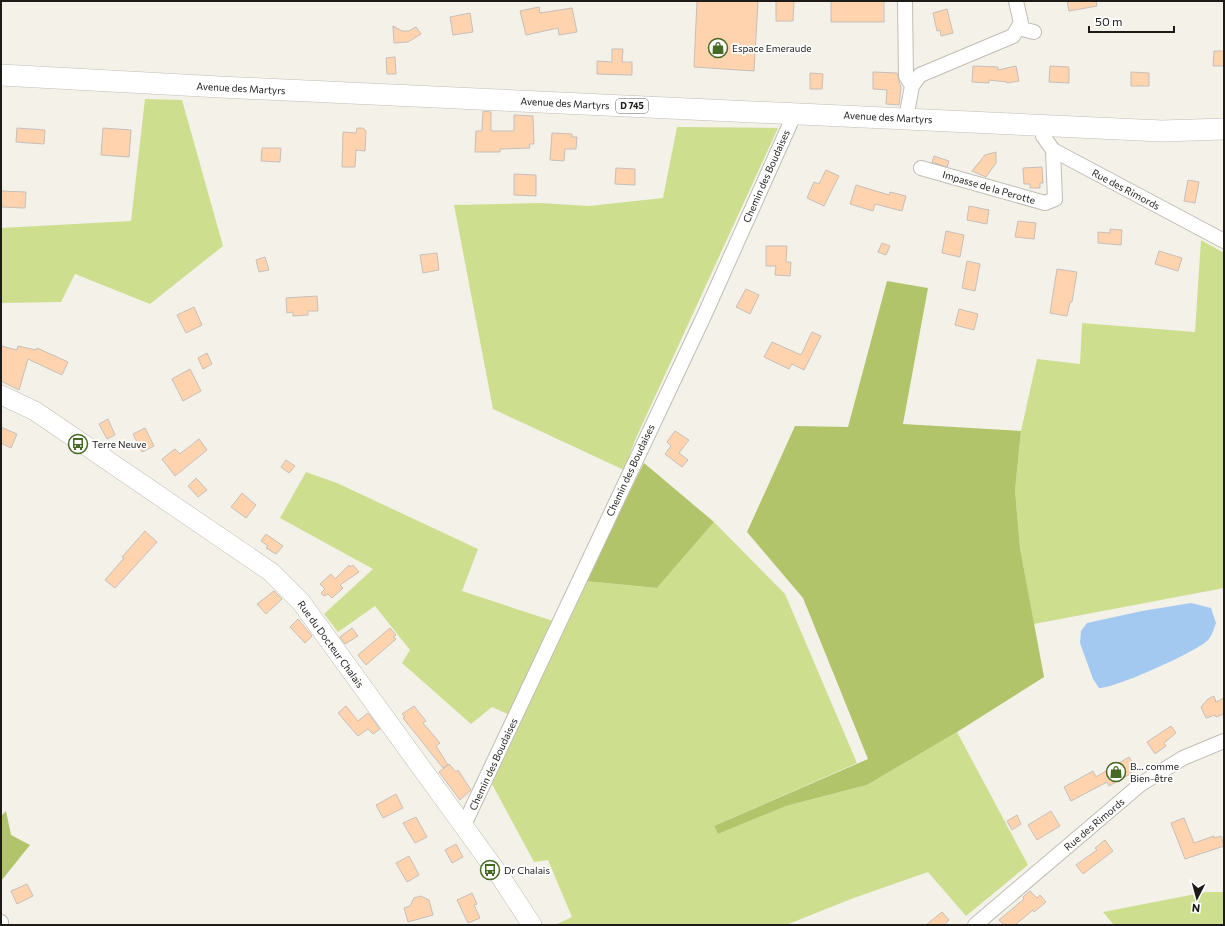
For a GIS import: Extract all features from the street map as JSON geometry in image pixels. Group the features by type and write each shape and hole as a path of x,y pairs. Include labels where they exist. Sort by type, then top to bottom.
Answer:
{"main road":[{"name":"Avenue des Martyrs","path":"1,75 227,88 906,118 1162,131 1224,129"},
{"name":"Rue du Docteur Chalais","path":"1,395 35,412 271,572 301,602 463,827 527,924"}],"street":[{"path":"905,1 906,76 912,86"},
{"path":"906,118 912,86 920,75 1013,36 1018,28 1020,16 1016,1"},
{"path":"1018,28 1034,32"},
{"name":"Chemin des Boudaises","path":"463,827 704,316 795,113"},
{"path":"1042,125 1043,136 1053,150"},
{"name":"Impasse de la Perotte","path":"921,168 1045,203 1055,200 1053,150"},
{"name":"Rue des Rimords","path":"1053,150 1224,241"},
{"name":"Rue des Rimords","path":"976,925 1141,784 1183,758 1224,741"}],"green space":[{"path":"145,99 182,100 223,246 150,304 75,274 61,302 1,303 1,228 131,221"},
{"path":"677,127 778,128 636,438 624,470 493,409 454,205 541,203 589,206 663,198"},
{"path":"1201,240 1224,253 1224,588 1034,624 1020,548 1015,490 1021,431 1037,359 1080,364 1082,323 1195,332"},
{"path":"887,281 928,288 903,424 1021,431 1015,490 1020,548 1044,677 957,732 867,785 786,806 718,834 714,826 868,759 803,598 747,532 795,426 848,427"},
{"path":"644,463 714,522 657,588 585,581"},
{"path":"306,472 337,483 478,549 462,591 553,621 510,715 492,707 471,724 402,663 410,650 375,606 338,632 324,614 373,569 280,518"},
{"path":"714,522 785,594 857,763 714,826 718,834 786,806 867,785 957,732 1028,865 966,916 928,872 851,899 786,925 555,925 572,917 548,860 534,862 492,784 585,581 657,588"},
{"path":"6,811 11,835 30,845 1,881 1,816"},
{"path":"1206,892 1224,892 1224,925 1114,925 1103,912"}],"water":[{"path":"1191,603 1211,608 1216,623 1208,640 1189,652 1137,676 1108,687 1099,688 1093,679 1080,643 1081,631 1087,623 1142,611"}],"building":[{"path":"697,1 758,1 754,71 694,67"},
{"path":"776,1 794,1 793,21 776,21"},
{"path":"831,1 884,1 884,22 831,22"},
{"path":"1067,1 1096,1 1097,6 1069,11"},
{"path":"539,7 540,13 572,8 577,32 559,35 558,28 526,35 520,11"},
{"path":"947,9 953,33 941,36 940,30 937,31 933,13"},
{"path":"470,13 473,32 453,35 450,17"},
{"path":"393,26 402,31 409,31 416,27 421,34 408,42 394,43"},
{"path":"612,49 623,49 622,62 632,62 632,75 597,74 597,61 612,62"},
{"path":"1214,51 1224,51 1224,66 1213,66"},
{"path":"395,57 396,74 387,74 386,58"},
{"path":"973,66 998,67 998,70 1016,66 1019,81 1007,83 989,80 989,83 972,82"},
{"path":"1050,66 1069,67 1069,83 1049,82"},
{"path":"873,72 897,73 901,88 899,105 886,104 887,90 873,89"},
{"path":"1131,72 1149,73 1149,86 1131,86"},
{"path":"810,73 823,74 822,89 810,89"},
{"path":"483,111 491,112 491,131 514,131 514,115 533,116 534,144 529,144 530,148 500,149 500,152 475,152 476,131 482,131"},
{"path":"17,128 45,130 44,144 16,142"},
{"path":"103,128 131,130 129,157 101,155"},
{"path":"357,128 363,128 366,131 365,151 356,150 355,167 342,167 343,132 356,133"},
{"path":"552,133 572,134 572,137 577,137 576,149 565,149 564,161 550,160"},
{"path":"262,148 281,148 280,162 261,161"},
{"path":"996,152 996,163 986,177 972,171 985,155"},
{"path":"934,156 949,161 947,167 932,162"},
{"path":"1042,167 1043,183 1040,183 1040,188 1030,188 1030,184 1024,184 1023,168"},
{"path":"616,168 635,169 635,185 615,184"},
{"path":"826,170 839,176 824,206 807,198 814,182 819,184"},
{"path":"514,174 536,175 536,196 514,195"},
{"path":"1188,180 1199,182 1195,203 1184,201"},
{"path":"856,185 889,195 890,192 906,196 902,211 875,204 873,211 850,204"},
{"path":"1,191 26,192 25,208 1,207"},
{"path":"969,206 989,210 987,224 967,220"},
{"path":"1018,221 1036,223 1034,239 1015,237"},
{"path":"1110,229 1122,230 1121,245 1098,243 1098,232 1110,233"},
{"path":"946,231 964,235 960,257 942,253"},
{"path":"882,243 890,246 886,255 878,252"},
{"path":"766,246 787,246 786,262 791,262 790,276 775,275 776,266 766,266"},
{"path":"1159,251 1182,258 1178,271 1155,264"},
{"path":"437,253 439,270 423,273 420,255"},
{"path":"265,257 269,270 259,272 256,260"},
{"path":"967,261 980,264 975,291 962,288"},
{"path":"1057,269 1077,272 1072,302 1070,302 1067,316 1050,313"},
{"path":"746,289 759,295 750,314 736,307"},
{"path":"317,296 318,311 308,311 308,315 293,316 293,312 287,313 286,298"},
{"path":"194,307 202,325 186,333 177,315"},
{"path":"959,309 978,314 974,330 955,325"},
{"path":"812,332 821,336 804,370 792,364 789,369 764,357 772,342 801,355"},
{"path":"1,346 17,350 18,346 36,350 37,348 68,362 62,375 28,359 19,390 1,381"},
{"path":"207,353 212,364 203,369 198,358"},
{"path":"190,369 201,391 183,401 172,379"},
{"path":"108,419 115,435 107,439 99,424"},
{"path":"1,427 17,434 11,448 1,443"},
{"path":"145,428 154,446 142,452 133,434"},
{"path":"675,431 689,440 679,453 688,460 682,467 665,454 671,446 667,442"},
{"path":"199,439 207,450 175,476 162,459 175,449 180,454"},
{"path":"286,460 295,466 289,473 281,467"},
{"path":"196,478 207,490 198,497 188,486"},
{"path":"242,493 256,505 246,518 231,507"},
{"path":"145,531 157,542 115,588 105,580 124,558 122,557"},
{"path":"266,534 283,546 276,554 266,548 268,546 261,541"},
{"path":"349,565 350,567 353,565 359,572 340,585 343,588 332,598 328,594 324,596 321,593 325,589 320,584 331,574 335,579"},
{"path":"274,591 282,599 266,614 257,604"},
{"path":"298,619 312,636 305,643 290,627"},
{"path":"352,628 358,636 345,644 340,637"},
{"path":"390,628 396,635 393,637 396,639 366,665 358,655"},
{"path":"1214,696 1216,702 1224,698 1224,714 1206,718 1201,707 1208,699"},
{"path":"346,706 358,721 368,713 380,729 373,734 368,729 358,736 338,713"},
{"path":"414,706 426,721 423,723 440,743 436,746 448,765 443,768 403,718 405,717 402,714"},
{"path":"1171,726 1176,733 1164,743 1166,746 1155,754 1147,742"},
{"path":"1129,757 1136,768 1131,771 1132,773 1109,786 1107,782 1071,801 1064,787 1093,771 1096,777"},
{"path":"449,764 456,772 458,770 471,790 460,800 439,772"},
{"path":"396,794 403,808 383,818 376,805"},
{"path":"1051,811 1060,826 1037,840 1028,825"},
{"path":"1017,815 1021,824 1012,830 1007,821"},
{"path":"416,817 427,837 415,843 403,823"},
{"path":"1184,818 1194,843 1214,836 1214,838 1221,836 1224,846 1185,859 1171,823"},
{"path":"1105,840 1113,851 1083,874 1076,865 1097,850 1095,848"},
{"path":"456,844 463,857 452,863 445,850"},
{"path":"409,856 419,875 407,882 396,863"},
{"path":"27,884 33,896 17,904 11,891"},
{"path":"1030,891 1037,898 1040,895 1046,902 1034,912 1033,910 1015,925 1004,925 999,920 1024,899 1023,897"},
{"path":"472,893 477,904 474,905 480,918 468,923 457,900"},
{"path":"421,896 429,900 433,915 408,922 404,908 410,906 414,898"},
{"path":"942,912 949,920 944,925 926,925"}],"place":[{"name":"Espace Emeraude","path":"718,48"},
{"name":"Terre Neuve","path":"78,444"},
{"name":"B... comme Bien-être","path":"1116,772"},
{"name":"Dr Chalais","path":"490,870"}]}
